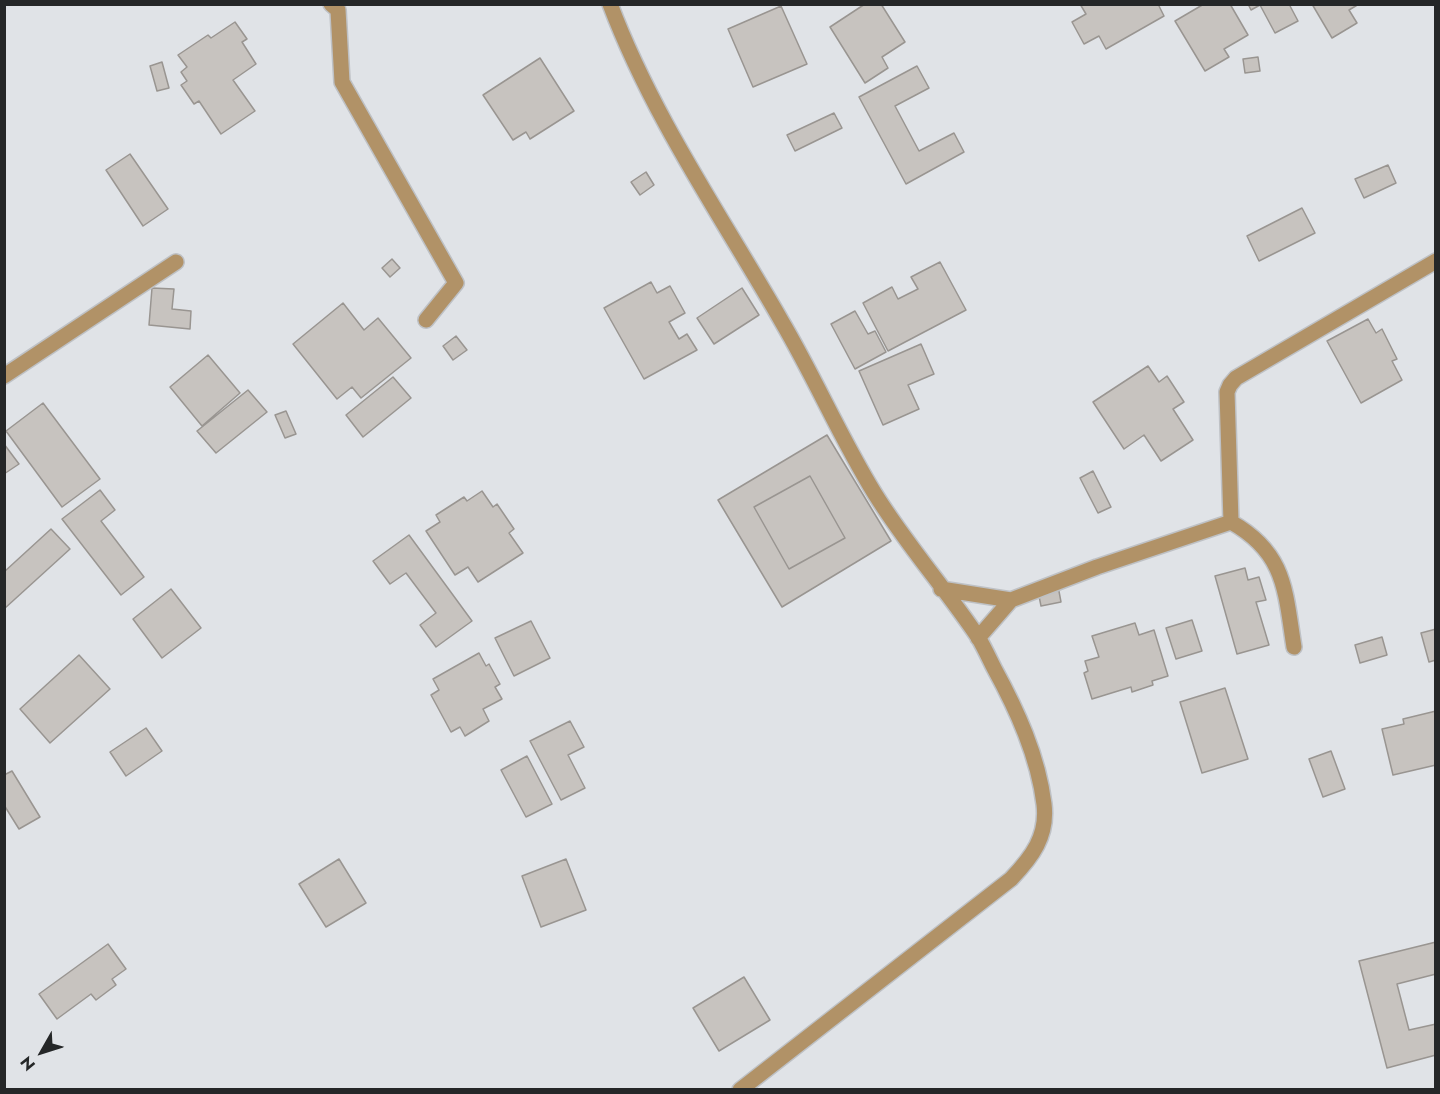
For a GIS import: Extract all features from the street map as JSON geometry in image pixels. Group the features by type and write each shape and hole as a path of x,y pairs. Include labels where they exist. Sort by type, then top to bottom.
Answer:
{"street":[{"path":"331,4 338,10 342,82 456,283 426,320"},
{"path":"610,4 651,97 708,201 783,323 874,493 903,537 978,638 1014,705 1035,763 1044,807 1042,830 1036,850 1011,879 740,1089"},
{"path":"1231,522 1227,392 1230,385 1236,378 1436,261"},
{"path":"4,376 176,262"},
{"path":"978,638 1011,600 1097,567 1231,522"},
{"path":"1231,522 1261,542 1274,558 1285,588 1294,647"},
{"path":"941,589 1011,600"}],"building":[{"path":"865,4 881,4 905,42 882,57 888,68 865,83 830,27"},
{"path":"1080,4 1158,4 1164,16 1106,49 1099,36 1084,44 1072,22 1086,14"},
{"path":"1204,4 1230,4 1248,35 1224,49 1229,57 1205,71 1175,21"},
{"path":"1248,4 1289,4 1298,21 1275,33 1260,5 1251,10"},
{"path":"1312,4 1359,4 1349,10 1357,23 1332,38"},
{"path":"781,6 807,64 753,87 728,29"},
{"path":"235,22 247,39 242,42 256,64 233,80 255,111 221,134 199,101 194,104 181,85 187,81 181,72 187,67 178,55 208,35 211,38"},
{"path":"1258,57 1260,71 1245,73 1243,59"},
{"path":"540,58 574,111 530,139 526,132 513,140 483,95"},
{"path":"162,62 169,88 157,91 150,66"},
{"path":"917,66 929,88 895,106 919,151 954,133 964,152 906,184 859,97"},
{"path":"834,113 842,128 795,151 787,135"},
{"path":"130,154 168,209 143,226 106,170"},
{"path":"1388,165 1396,183 1364,198 1355,179"},
{"path":"646,172 654,185 640,195 631,182"},
{"path":"1302,208 1315,233 1259,261 1247,236"},
{"path":"392,259 400,268 390,277 382,268"},
{"path":"940,262 966,310 888,351 863,303 892,287 898,299 918,289 911,277"},
{"path":"651,282 657,293 670,286 685,313 669,322 679,339 687,334 697,350 644,379 604,308"},
{"path":"152,288 174,289 172,309 191,311 190,329 149,325"},
{"path":"742,288 759,315 714,344 697,318"},
{"path":"343,303 364,330 378,318 411,358 361,398 352,387 337,399 293,344"},
{"path":"855,311 868,334 875,331 886,352 855,369 831,324"},
{"path":"1368,319 1376,333 1382,329 1397,359 1392,361 1402,380 1361,403 1327,341"},
{"path":"456,336 467,350 453,360 443,346"},
{"path":"921,344 934,374 908,385 919,409 883,425 859,371"},
{"path":"208,355 240,393 202,426 170,387"},
{"path":"1148,366 1159,382 1167,376 1184,402 1173,409 1193,440 1161,461 1144,435 1124,449 1093,402"},
{"path":"393,377 411,398 363,437 346,415"},
{"path":"248,390 267,412 216,453 197,431"},
{"path":"43,403 100,479 62,507 6,431"},
{"path":"286,411 296,434 285,438 275,415"},
{"path":"827,435 891,541 782,607 718,500","holes":["810,476 845,538 789,569 754,507"]},
{"path":"4,444 19,464 4,474"},
{"path":"1093,471 1111,507 1098,513 1080,478"},
{"path":"810,476 845,538 789,569 754,507"},
{"path":"100,490 115,510 101,521 144,577 121,595 62,519"},
{"path":"482,491 493,507 497,504 514,529 509,533 523,553 478,582 468,567 455,575 426,531 440,522 436,515 464,497 467,501"},
{"path":"51,529 70,549 4,609 4,572"},
{"path":"409,535 472,621 436,647 420,625 436,613 406,573 390,584 373,561"},
{"path":"1245,568 1248,580 1259,577 1266,600 1256,602 1269,645 1237,654 1215,576"},
{"path":"1058,586 1061,602 1041,606 1038,591"},
{"path":"171,589 201,628 162,658 133,619"},
{"path":"1192,620 1202,651 1176,659 1166,628"},
{"path":"531,621 550,658 514,676 495,638"},
{"path":"1135,623 1139,635 1154,630 1168,676 1152,681 1153,685 1132,692 1131,687 1092,699 1084,673 1088,671 1085,661 1099,657 1092,636"},
{"path":"1436,629 1436,660 1429,662 1421,633"},
{"path":"1382,637 1387,655 1360,663 1355,645"},
{"path":"479,653 486,666 489,664 500,684 495,687 502,699 483,709 489,721 465,736 460,727 451,732 431,695 439,690 433,679"},
{"path":"79,655 110,689 50,743 20,709"},
{"path":"1225,688 1248,759 1202,773 1180,702"},
{"path":"1436,711 1436,765 1393,775 1382,729 1404,724 1403,719"},
{"path":"570,721 584,747 568,755 585,788 561,800 530,741"},
{"path":"146,728 162,751 126,776 110,752"},
{"path":"1331,751 1345,789 1323,797 1309,759"},
{"path":"527,756 552,804 526,817 501,770"},
{"path":"12,771 40,817 19,829 4,805 4,775"},
{"path":"339,859 366,903 326,927 299,884"},
{"path":"566,859 586,910 541,927 522,876"},
{"path":"1436,942 1436,974 1397,984 1409,1030 1436,1024 1436,1055 1387,1068 1359,961"},
{"path":"108,944 126,969 112,979 116,985 96,1000 91,994 57,1019 39,994"},
{"path":"744,977 770,1020 719,1051 693,1008"}]}
